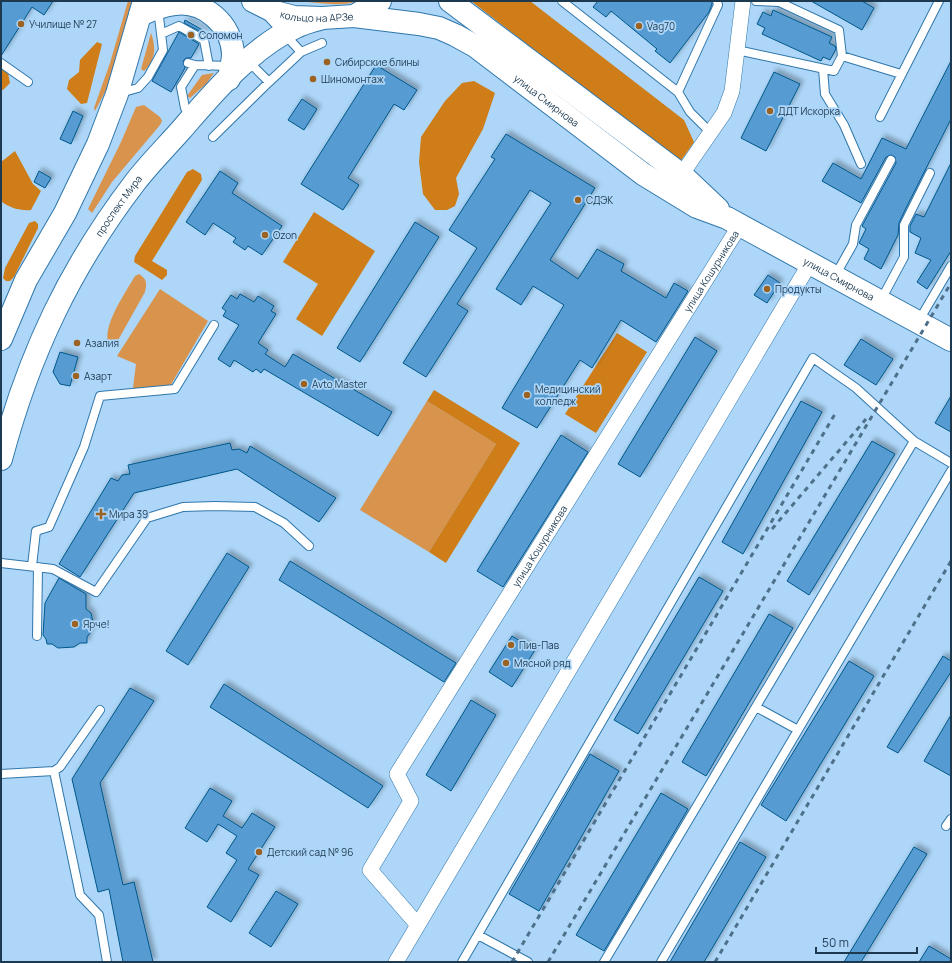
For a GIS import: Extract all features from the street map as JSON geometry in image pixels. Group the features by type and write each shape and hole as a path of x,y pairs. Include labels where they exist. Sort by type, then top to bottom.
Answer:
{"main road":[{"name":"кольцо на АРЗе","path":"255,2 275,12 294,17 322,18 354,16 380,1"},
{"name":"улица Смирнова","path":"450,1 676,183 733,222 951,340"},
{"path":"3,325 26,280 77,189 98,144 149,6 189,4 213,14 224,27 233,54 235,70"},
{"name":"улица Смирнова","path":"354,16 419,24 455,35 475,46 644,174 676,183"},
{"name":"проспект Мира","path":"1,459 26,375 60,298 98,233 123,198 137,179 235,70 282,34 297,26 322,18"}],"street":[{"path":"676,183 724,113 732,91 743,1"},
{"name":"улица Кошурникова","path":"417,924 370,870 411,801 397,774 733,222"},
{"path":"396,962 417,924 810,263"}],"lane":[{"path":"562,1 678,92 690,112 711,133"},
{"path":"678,92 718,5 717,1"},
{"path":"737,50 834,71 842,56 839,30 779,2 756,1"},
{"path":"880,117 939,1"},
{"path":"255,2 282,34 301,52"},
{"path":"117,94 138,88 154,71 165,52 161,34 149,6"},
{"path":"161,34 180,26 204,40 209,66"},
{"path":"213,137 301,52 322,43"},
{"path":"842,56 902,74"},
{"path":"1,63 28,82"},
{"path":"191,119 185,108 179,85 192,64 235,70 254,68 269,82"},
{"path":"823,69 825,94 844,125 861,164"},
{"path":"835,276 853,244 856,225 891,160"},
{"path":"880,301 904,257 904,225 930,173"},
{"path":"918,322 951,266"},
{"path":"37,636 35,567 36,531 49,527 84,447 100,396 175,389 214,325"},
{"path":"462,962 813,358 856,388 914,441 951,464"},
{"path":"604,962 914,441"},
{"path":"661,962 951,471"},
{"path":"1,564 53,568 96,592 147,518 183,507 255,507 284,523 309,546"},
{"path":"756,707 798,730"},
{"path":"1,774 54,771 60,767 100,710"},
{"path":"54,771 80,894 99,915 107,962"},
{"path":"478,935 528,962"}],"shaded area":[{"path":"128,1 134,1 110,83 95,111 94,108 110,63"},
{"path":"299,1 359,1 337,4"},
{"path":"471,1 530,1 684,120 694,142 680,162"},
{"path":"151,33 154,43 154,53 151,62 144,71 141,69"},
{"path":"97,42 102,44 87,103 81,104 67,89 69,80 79,72 80,60"},
{"path":"1,68 8,73 10,83 3,90 1,89"},
{"path":"214,73 206,84 190,98 187,96 202,75"},
{"path":"474,81 495,93 483,129 456,178 459,194 455,206 447,210 435,210 423,194 419,162 421,137 445,101 462,83"},
{"path":"144,105 160,117 162,121 112,182 92,213 88,209 121,142 136,107"},
{"path":"15,151 33,184 41,191 31,210 23,210 8,206 1,201 1,162"},
{"path":"193,169 201,174 202,180 152,261 167,270 167,275 162,280 134,262 135,256 187,172"},
{"path":"314,212 375,251 322,336 296,319 318,284 283,262"},
{"path":"35,221 38,224 38,228 14,277 10,281 6,281 3,278 5,268 29,223"},
{"path":"139,274 146,282 145,292 117,342 113,346 108,343 107,335 112,318 116,308 135,276"},
{"path":"160,289 208,321 169,388 133,388 136,364 117,356"},
{"path":"617,333 647,352 596,433 565,414"},
{"path":"434,390 520,443 446,563 429,552 496,444 427,401"},
{"path":"427,401 496,444 429,552 360,510"}],"building":[{"path":"1,1 53,1 44,15 32,7 1,56"},
{"path":"598,1 712,1 712,4 709,12 670,63 655,51 657,49 611,11 606,17 593,7"},
{"path":"811,1 862,1 874,8 862,30"},
{"path":"773,10 832,37 829,43 835,46 836,49 830,60 823,57 821,61 762,34 765,28 757,24 763,12 771,16"},
{"path":"185,20 206,32 205,34 184,23"},
{"path":"179,32 199,44 191,58 186,58 183,61 185,68 171,92 152,81"},
{"path":"951,61 951,119 905,210 899,223 898,235 881,269 864,259 869,249 859,243 866,229 862,226 896,163 895,157 891,155 886,157 861,203 822,181 833,163 861,179 882,138 906,149"},
{"path":"376,65 417,90 404,110 394,104 348,178 359,185 343,210 301,184"},
{"name":"ДДТ Искорка","path":"774,72 800,84 766,151 741,138"},
{"path":"302,99 317,109 304,130 288,120"},
{"path":"73,111 83,116 71,144 60,139"},
{"path":"506,134 595,188 550,260 578,279 597,249 624,264 621,271 666,298 674,283 688,291 656,342 621,320 592,368 580,360 537,428 502,408 564,305 533,286 521,305 496,289 551,203 530,190 457,304 468,311 426,377 403,363 477,248 449,230 495,159 491,157"},
{"path":"951,163 951,251 927,289 917,282 931,260 915,253 921,238 910,232 910,226 916,214 924,217"},
{"path":"39,171 51,178 45,188 34,182"},
{"path":"220,171 238,183 232,193 282,226 262,255 248,246 245,250 233,242 236,238 213,223 205,235 186,222"},
{"path":"415,222 439,237 360,362 337,348"},
{"name":"Продукты","path":"768,275 780,283 767,303 754,295"},
{"path":"240,294 254,302 258,296 274,306 271,311 276,314 258,343 268,350 265,354 285,367 293,354 392,412 378,436 264,369 261,373 256,369 253,372 234,360 230,367 218,359 239,325 223,316 226,311 222,308 231,295 237,299"},
{"path":"695,337 717,351 640,477 618,464"},
{"path":"861,339 893,359 876,385 844,365"},
{"path":"60,352 78,357 70,386 60,384 53,372"},
{"path":"951,396 951,432 935,423"},
{"path":"801,401 822,412 743,554 722,542"},
{"path":"561,435 588,452 503,587 477,571"},
{"path":"872,441 895,454 809,595 787,581"},
{"path":"230,443 232,450 239,449 247,453 250,446 336,498 319,522 237,469 134,493 80,577 59,564 111,478 118,481 122,475 130,474 128,465"},
{"path":"227,553 249,567 188,665 166,651"},
{"path":"290,561 456,663 444,682 279,580"},
{"path":"699,577 723,591 638,734 614,720"},
{"path":"59,578 86,594 86,609 91,613 93,622 91,632 87,637 87,643 80,643 74,647 58,648 52,644 47,644 43,635 45,603"},
{"path":"769,614 793,628 706,776 682,762"},
{"path":"512,636 535,650 512,687 489,672"},
{"path":"943,656 951,661 951,672 898,753 887,747"},
{"path":"849,661 874,676 786,821 761,805"},
{"path":"224,684 383,786 368,808 210,707"},
{"path":"130,688 154,701 100,783 123,885 134,882 153,962 123,962 109,889 98,892 72,779"},
{"path":"471,700 496,715 451,791 426,775"},
{"path":"951,715 951,776 924,761"},
{"path":"590,754 619,771 539,911 509,894"},
{"path":"210,788 232,801 223,816 242,828 252,813 275,827 248,869 259,875 231,922 207,907 237,860 226,853 237,836 218,824 207,842 185,828"},
{"path":"661,793 688,809 604,951 576,935"},
{"path":"740,842 766,857 704,962 670,962"},
{"path":"914,847 927,854 861,962 844,962"},
{"path":"276,891 298,904 271,947 249,933"},
{"path":"929,946 951,959 951,962 919,962"}],"railway":[{"path":"548,962 951,283"},
{"path":"512,962 835,414"},
{"path":"772,529 866,419"},
{"path":"715,962 951,561"}],"place":[{"name":"Училище № 27","path":"21,24"},
{"name":"Vag70","path":"639,26"},
{"name":"Соломон","path":"191,35"},
{"name":"Сибирские блины","path":"327,62"},
{"name":"Шиномонтаж","path":"313,79"},
{"name":"ДДТ Искорка","path":"770,111"},
{"name":"СДЭК","path":"578,200"},
{"name":"Ozon","path":"265,235"},
{"name":"Продукты","path":"767,289"},
{"name":"Азалия","path":"77,343"},
{"name":"Азарт","path":"76,376"},
{"name":"Avto Master","path":"304,384"},
{"name":"Медицинский колледж","path":"527,395"},
{"name":"Мира 39","path":"101,514"},
{"name":"Ярче!","path":"75,624"},
{"name":"Пив-Пав","path":"511,645"},
{"name":"Мясной ряд","path":"506,663"},
{"name":"Детский сад № 96","path":"259,852"}]}
